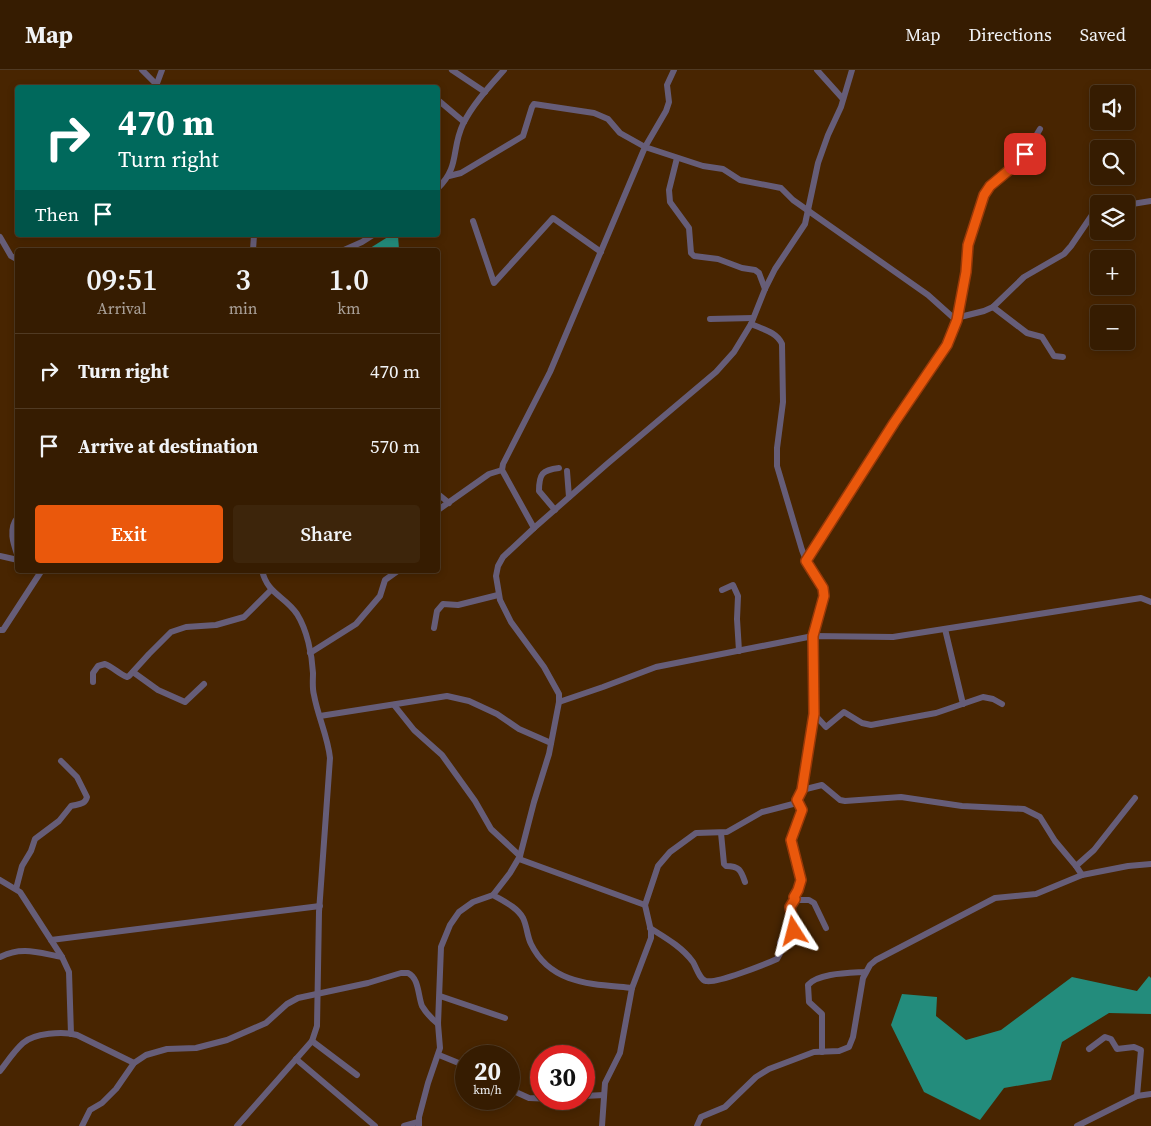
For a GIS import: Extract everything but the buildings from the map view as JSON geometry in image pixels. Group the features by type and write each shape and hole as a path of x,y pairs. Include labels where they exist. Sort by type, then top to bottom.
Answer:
{"street":[{"path":"142,70 156,85"},
{"path":"157,85 162,70"},
{"path":"452,70 485,92"},
{"path":"440,186 449,176 454,162 457,138 464,122 485,92 504,70"},
{"path":"534,528 502,470 503,464 550,372 645,147 669,102 667,85 674,70"},
{"path":"817,70 844,99"},
{"path":"404,1126 418,1124 428,1083 439,1055 440,947 450,925 459,912 465,906 492,895 520,858 551,743 559,702 559,694 555,685 534,652 511,622 498,595 496,576 498,566 503,557 534,528 716,372 734,352 752,321 765,289 780,261 805,224 820,156 844,99 852,70"},
{"path":"440,102 464,122"},
{"path":"449,176 462,173 523,136 534,104 594,113 608,119 620,133 645,147 703,166 723,169 740,180 781,188 793,200 928,295 957,320"},
{"path":"806,561 894,423 943,352 957,320 966,272 968,245 984,195 990,186 1019,160 1040,129"},
{"path":"677,158 668,190 670,202 689,228 691,252 694,256 718,259 742,268 755,270 765,289"},
{"path":"1135,203 1151,200"},
{"path":"473,221 494,282 553,218 601,252"},
{"path":"957,320 963,315 984,311 993,307 1024,277 1068,250 1090,218"},
{"path":"0,237 11,256 15,258"},
{"path":"348,248 369,237"},
{"path":"993,307 1026,333 1042,337 1054,356 1063,357"},
{"path":"602,1126 606,1079 618,1059 622,1047 632,988 651,938 645,905 658,866 670,852 696,833 721,833 733,830 762,812 788,806 797,800 802,790 814,714 813,636 824,592 806,561 777,466 777,448 783,402 782,344 780,340 752,321 710,319"},
{"path":"556,510 539,491 539,482 542,473 548,469 559,468"},
{"path":"440,509 489,474 502,470"},
{"path":"567,471 569,497"},
{"path":"440,496 449,503"},
{"path":"15,520 12,532 15,545"},
{"path":"0,556 15,558"},
{"path":"0,630 4,630 40,573"},
{"path":"237,1126 312,1041 317,1026 320,906 330,758 329,746 314,696 310,653 304,630 297,614 271,590 264,580 263,573"},
{"path":"310,653 356,624 380,596 385,580 395,573"},
{"path":"722,590 733,585 738,596 738,650"},
{"path":"92,682 93,674 101,664 113,667 127,677 171,632 186,627 216,625 244,617 271,590"},
{"path":"434,628 437,611 442,604 458,605 498,595"},
{"path":"559,702 656,667 813,636 893,637 1141,598 1151,602"},
{"path":"945,629 963,704"},
{"path":"133,672 158,690 185,702 204,684"},
{"path":"320,716 447,696 469,701 497,714 519,729 551,743"},
{"path":"814,714 826,727 844,712 862,723 871,725 936,713 983,696 1002,704"},
{"path":"394,705 414,730 445,758 456,777 475,801 491,829 520,858 645,905"},
{"path":"16,889 22,866 31,851 35,839 59,821 71,806 82,804 86,801 87,797 76,777 62,762"},
{"path":"802,790 822,785 840,800 844,801 901,797 962,806 1024,809 1040,817 1055,841 1082,876"},
{"path":"1076,866 1094,850 1135,798"},
{"path":"650,928 678,947 692,961 703,979 709,982 746,972 777,959 782,948 781,940 794,931 790,907 795,899 794,897 801,880 791,840 802,810 797,800"},
{"path":"721,833 724,864 741,870 745,882"},
{"path":"697,1126 698,1120 701,1117 725,1107 763,1072 814,1052 844,1050 852,1042 865,972 876,960 995,898 1036,894 1082,876 1128,866 1151,864"},
{"path":"0,880 20,892 62,957 69,972 71,1034"},
{"path":"492,895 519,913 523,919 531,944 539,955 558,973 570,980 583,983 632,988"},
{"path":"795,899 809,900 814,903 826,928"},
{"path":"51,940 320,906"},
{"path":"0,956 14,951 26,950 62,957"},
{"path":"822,1052 823,1017 821,1012 809,1002 808,985 830,975 865,972"},
{"path":"82,1126 90,1110 102,1103 119,1086 134,1063 146,1055 162,1050 196,1048 236,1037 266,1023 293,1000 317,993 368,983 401,973 408,973 414,978 422,1006 438,1024"},
{"path":"440,996 505,1018"},
{"path":"0,1071 27,1040 48,1034 71,1034 108,1049 134,1063"},
{"path":"1089,1048 1105,1037 1111,1040 1117,1049 1134,1047 1140,1050 1137,1096"},
{"path":"312,1041 357,1075"},
{"path":"439,1055 455,1062"},
{"path":"296,1059 375,1126"},
{"path":"595,1095 604,1094"},
{"path":"1077,1126 1137,1096 1151,1094"}],"water":[{"path":"388,237 398,237 399,248 370,248"},
{"path":"1149,976 1151,978 1151,1014 1109,1013 1062,1042 1051,1080 1004,1088 980,1120 924,1092 891,1025 902,994 937,997 936,1016 966,1040 1001,1030 1072,977 1137,991"}],"route":[{"path":"794,931 790,907 795,899 794,897 801,880 791,840 802,810 797,800 802,790 814,714 813,636 824,596 823,588 806,561 894,423 947,345 957,320 966,272 968,245 984,195 990,186 1025,154"}]}
